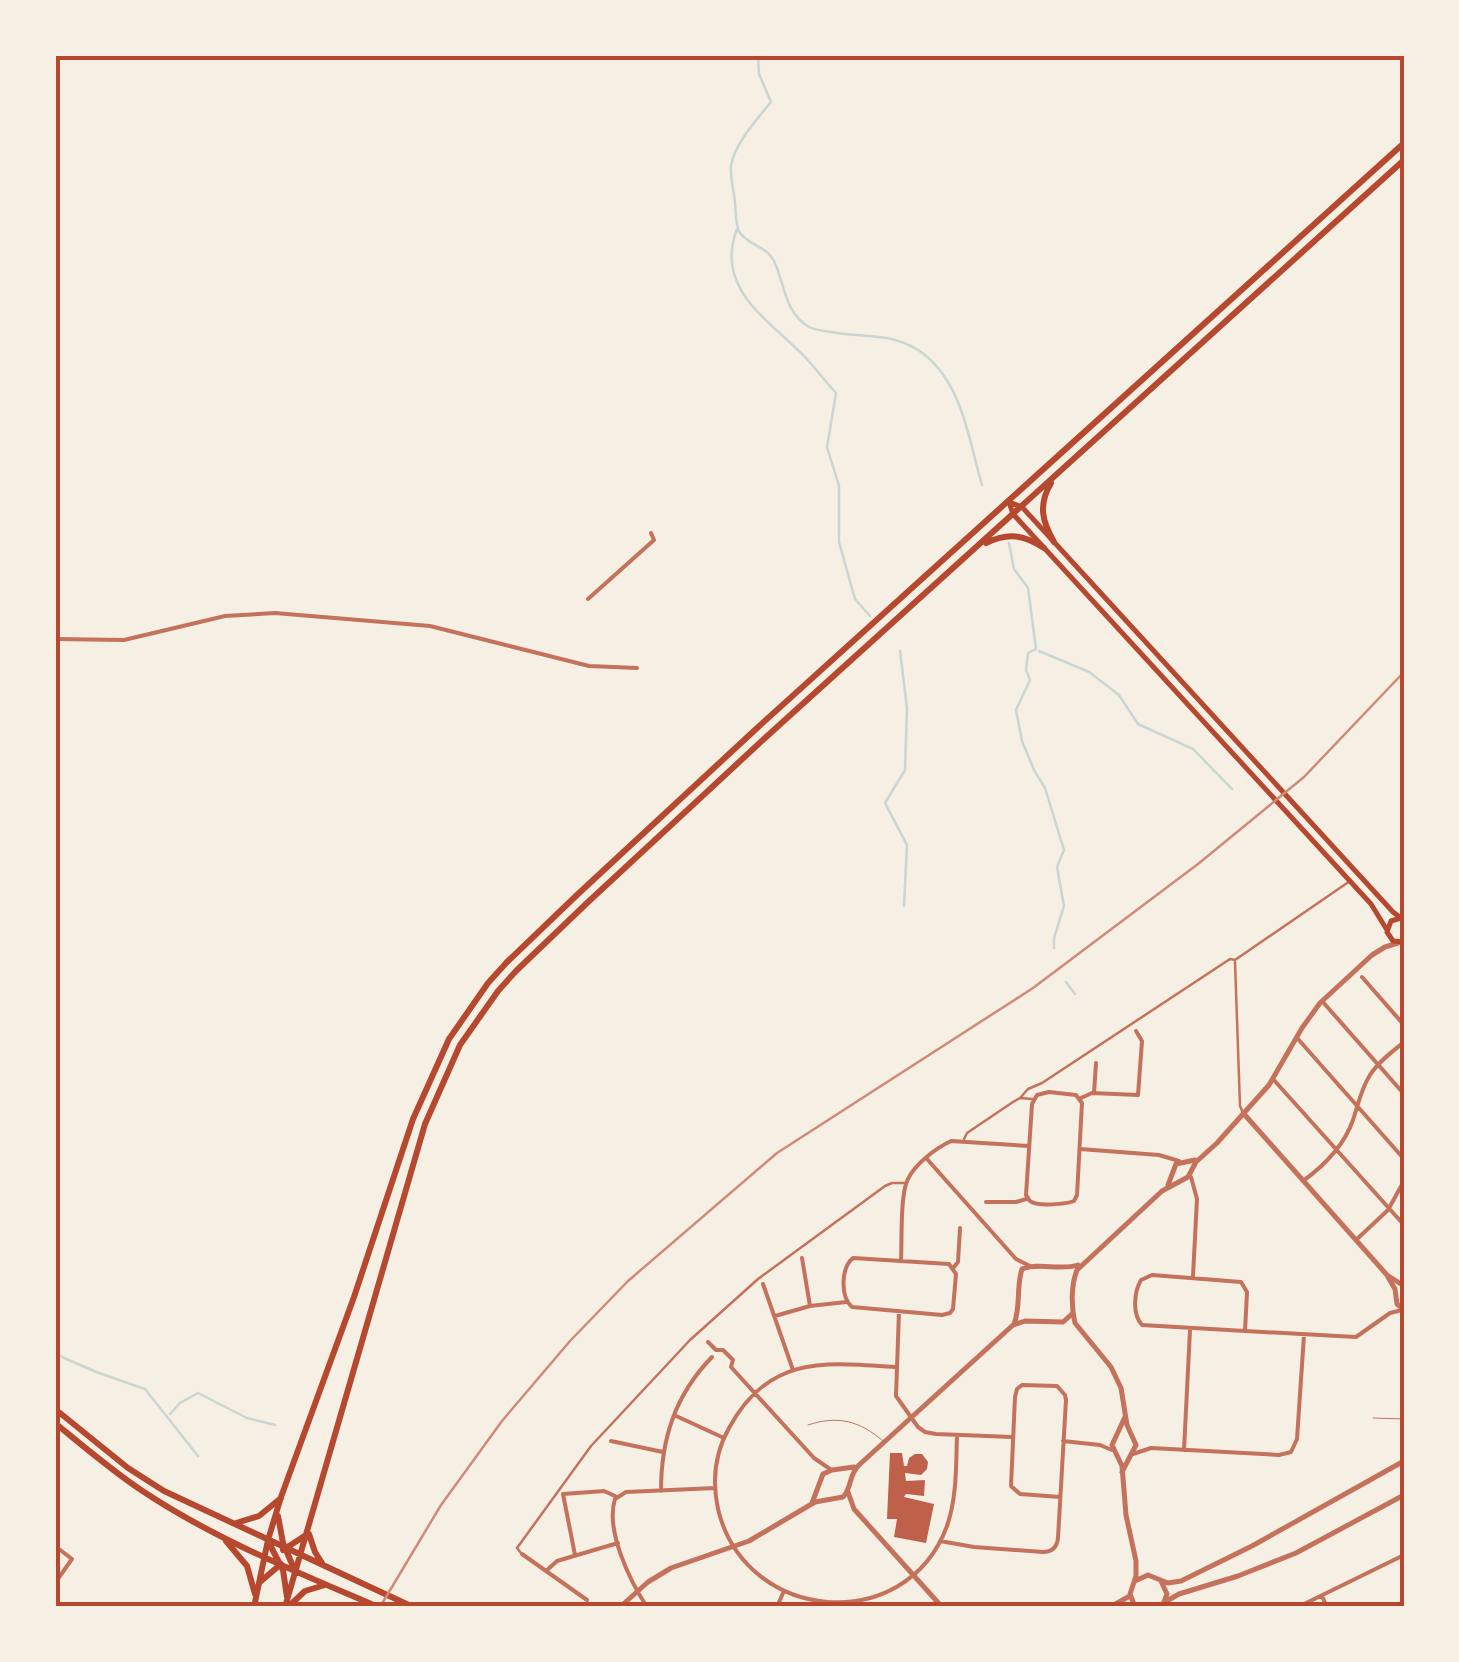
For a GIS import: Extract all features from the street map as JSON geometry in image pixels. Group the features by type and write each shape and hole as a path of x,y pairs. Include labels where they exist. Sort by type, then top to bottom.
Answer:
{"main road":[{"path":"255,1604 277,1510 354,1298 413,1119 462,1016 507,962 578,894 1404,143"},
{"path":"287,1606 425,1124 473,1024 516,970 765,738 1404,160"},
{"path":"1054,542 1042,512 1045,494 1057,474"},
{"path":"1009,502 1022,507 1402,918"},
{"path":"1009,502 1013,514 1371,904 1391,939 1401,943"},
{"path":"976,548 1010,535 1029,538 1044,548"},
{"path":"1387,931 1392,920 1402,918"},
{"path":"55,1410 148,1482 412,1607"},
{"path":"55,1424 142,1491 280,1565 378,1607"},
{"path":"232,1523 255,1518 282,1497"},
{"path":"277,1510 285,1548 296,1572"},
{"path":"264,1557 308,1531"},
{"path":"308,1531 316,1555 327,1567"},
{"path":"222,1536 246,1564 255,1604"},
{"path":"268,1540 285,1578 287,1606"},
{"path":"259,1583 280,1565 300,1556"},
{"path":"287,1606 305,1591 327,1585"}],"street":[{"path":"588,599 654,540 651,532"},
{"path":"55,639 124,640 225,616 275,614 430,626 589,666 637,668"},
{"path":"962,1141 967,1132 1028,1089 1230,959 1235,960 1350,881"},
{"path":"1372,955 1387,931"},
{"path":"1162,1191 1188,1178 1200,1158 1244,1114 1273,1079 1322,1001 1372,955 1401,943"},
{"path":"1235,960 1240,1106 1387,1275 1398,1306 1404,1310"},
{"path":"1362,977 1404,1025"},
{"path":"1322,1001 1404,1094"},
{"path":"1080,1098 1088,1093 1138,1095 1142,1041 1136,1031"},
{"path":"1296,1038 1404,1159"},
{"path":"1303,1180 1337,1150 1347,1134 1366,1081 1378,1064 1404,1042"},
{"path":"1094,1093 1096,1063"},
{"path":"1273,1079 1404,1224"},
{"path":"1046,1092 1072,1094 1080,1098 1082,1105 1077,1195 1067,1204 1036,1203 1028,1198 1033,1100 1046,1092"},
{"path":"1020,1098 1033,1100"},
{"path":"901,1260 906,1182 912,1172 945,1144 962,1141 1029,1146"},
{"path":"1080,1149 1167,1157 1188,1164 1198,1203 1193,1278"},
{"path":"1167,1157 1173,1171 1194,1187"},
{"path":"1122,1472 1136,1445 1122,1388 1075,1323 1074,1279 1081,1264 1170,1182 1176,1164 1200,1158"},
{"path":"927,1159 1016,1259 1030,1266 1063,1268 1081,1264"},
{"path":"1356,1240 1390,1208 1404,1181"},
{"path":"588,1600 517,1548 591,1446 690,1340 760,1276 885,1186 906,1182"},
{"path":"986,1202 1028,1198"},
{"path":"954,1268 958,1262 960,1228"},
{"path":"802,1258 810,1306"},
{"path":"1013,1325 1018,1310 1016,1259"},
{"path":"774,1316 846,1302 856,1308 898,1312 951,1312 956,1274 945,1263 850,1260 845,1268 846,1302"},
{"path":"1019,1275 1030,1266"},
{"path":"1063,1268 1074,1279"},
{"path":"1387,1275 1404,1287 1389,1314"},
{"path":"1245,1331 1247,1292 1244,1284 1236,1280 1149,1276 1136,1289 1135,1310 1140,1324 1190,1328 1304,1335 1356,1337 1389,1314 1404,1310"},
{"path":"763,1284 794,1370"},
{"path":"1018,1310 1027,1320"},
{"path":"1060,1322 1070,1318 1073,1311"},
{"path":"898,1312 896,1396 911,1418 927,1432 1012,1437"},
{"path":"941,1606 854,1508 849,1498 852,1474 1013,1325 1027,1320 1060,1322 1079,1330"},
{"path":"1184,1450 1190,1328"},
{"path":"1096,1444 1126,1433 1151,1448 1278,1455 1293,1450 1298,1439 1304,1335"},
{"path":"620,1607 660,1575 684,1563 734,1548 810,1505 843,1497 849,1486 846,1476 814,1458 731,1367 733,1360 724,1350 716,1350 708,1342"},
{"path":"660,1491 663,1452 673,1414 692,1380 712,1357"},
{"path":"896,1367 830,1363 794,1370 756,1393 734,1420 716,1465 715,1488 719,1514 746,1564 784,1591 816,1602 857,1604 896,1587 930,1558 949,1519 954,1499 956,1435"},
{"path":"940,1541 1050,1552 1055,1548 1058,1541 1066,1397 1055,1386 1027,1384 1015,1396 1010,1481 1013,1490 1023,1495 1060,1497"},
{"path":"673,1414 724,1438"},
{"path":"1110,1607 1126,1600 1135,1581 1136,1559 1122,1472 1112,1443 1126,1414"},
{"path":"610,1441 663,1452"},
{"path":"1064,1442 1096,1444 1124,1457 1151,1448"},
{"path":"810,1505 819,1484 814,1458"},
{"path":"1136,1559 1143,1570 1159,1579 1172,1583 1190,1577 1404,1461"},
{"path":"854,1508 822,1494 819,1484 825,1472 859,1465"},
{"path":"575,1556 563,1494 599,1491 616,1496 626,1492 715,1488"},
{"path":"1163,1605 1177,1595 1296,1553 1404,1495"},
{"path":"616,1496 612,1511 618,1543 647,1607"},
{"path":"546,1571 556,1562 618,1543"},
{"path":"55,1546 72,1559 55,1583"},
{"path":"1298,1607 1404,1555"},
{"path":"1135,1581 1151,1576"},
{"path":"1159,1579 1166,1588 1163,1605"},
{"path":"777,1607 784,1591"},
{"path":"1130,1594 1135,1607"},
{"path":"1322,1596 1327,1607"},
{"path":"55,1602 62,1607"}],"lane":[{"path":"1373,1418 1404,1419"},
{"path":"808,1425 835,1419 851,1421 884,1442"}],"building":[{"path":"890,1453 902,1453 904,1466 915,1454 922,1454 928,1462 921,1475 905,1473 906,1481 925,1480 924,1496 904,1497 934,1504 926,1543 894,1537 897,1519 887,1519"}],"waterway":[{"path":"758,55 759,74 771,102 742,140 731,166 740,233 771,256 790,306 809,327 903,342 938,368 963,415 982,485"},
{"path":"737,229 732,250 739,286 749,302 836,393 827,447 839,486 839,542 855,599 870,616"},
{"path":"1009,543 1014,569 1028,588 1036,649 1028,653 1026,670 1030,680 1016,710 1022,741 1045,788 1064,850 1057,867 1064,906 1054,948"},
{"path":"900,651 907,708 905,770 885,803 907,845 904,906"},
{"path":"1039,651 1089,672 1119,695 1138,724 1193,749 1232,789"},
{"path":"1066,982 1075,994"},
{"path":"55,1352 145,1389 198,1456"},
{"path":"170,1414 198,1393 247,1418 275,1425"}],"railway":[{"path":"380,1607 441,1505 502,1421 628,1281 777,1153 1033,988 1198,864 1304,777 1404,672"}]}
